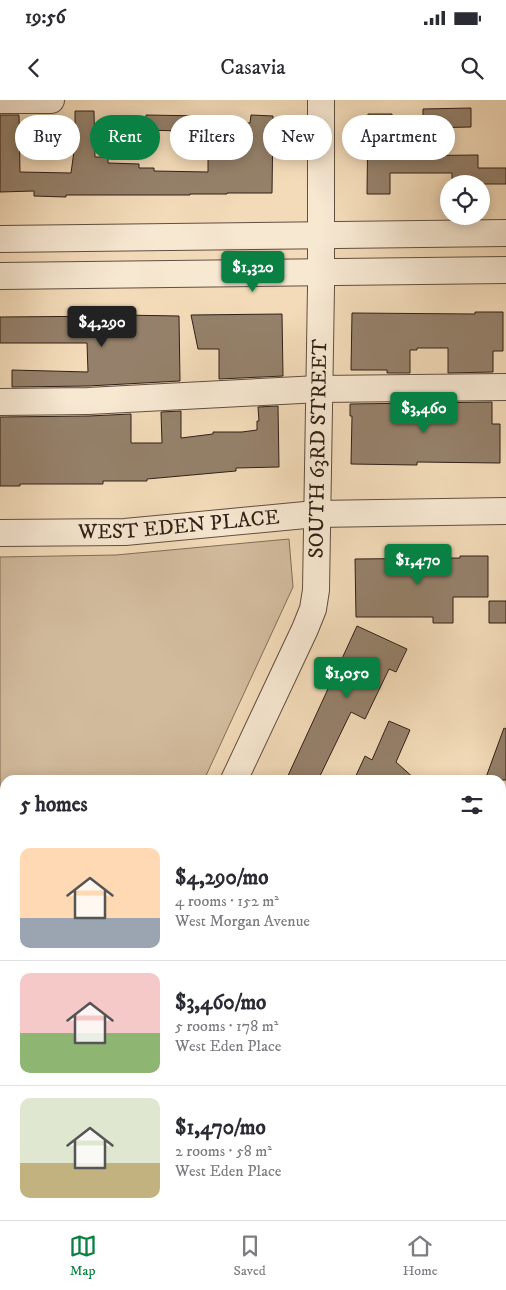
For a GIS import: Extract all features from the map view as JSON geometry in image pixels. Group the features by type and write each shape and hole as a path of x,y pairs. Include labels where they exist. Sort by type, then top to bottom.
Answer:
{"street":[{"path":"0,100 51,100"},
{"name":"SOUTH 63RD STREET","path":"236,775 305,629 313,609 316,590 321,272 321,100"},
{"path":"0,239 506,233"},
{"path":"0,276 506,270"},
{"path":"0,402 88,401 319,389 506,388"},
{"name":"WEST EDEN PLACE","path":"0,533 125,532 316,514 506,511"}],"shaded area":[{"path":"289,539 293,587 206,775 0,775 0,557 116,555"}],"building":[{"path":"471,108 471,127 455,127 455,115 423,115 423,109"},
{"path":"75,111 94,111 94,115 90,115 90,160 108,160 108,163 139,164 139,168 154,168 154,171 208,172 208,160 253,160 253,115 263,116 263,160 272,160 272,193 66,195 66,197 34,196 34,191 0,192 0,115 15,115 15,160 20,160 20,172 71,173 73,160 80,160 80,115 75,115"},
{"path":"368,114 392,114 392,115"},
{"path":"160,115 170,115 170,131 160,130"},
{"path":"455,155 478,155 478,168 506,168 506,184 490,184 490,175 390,173 390,194 367,194 367,160 455,160"},
{"path":"475,312 503,312 503,351 493,351 493,372 448,373 448,348 417,348 417,350 410,350 410,373 387,373 387,370 351,370 352,313 475,314"},
{"path":"282,314 283,376 219,379 219,349 198,349 191,315"},
{"path":"179,316 180,381 88,386 12,387 12,370 88,372 87,343 0,343 0,317"},
{"path":"492,402 492,424 500,424 500,463 417,462 417,465 351,464 352,416 350,416 350,404"},
{"path":"278,406 279,467 236,468 236,471 147,479 147,481 103,481 103,484 20,484 20,486 0,486 0,417 131,414 131,443 162,443 161,412 181,411 181,438 213,434 213,432 257,430 257,421 259,421 258,407"},
{"path":"460,556 488,556 488,597 453,597 453,623 433,623 433,617 356,617 355,559 460,558"},
{"path":"489,601 506,601 506,623 489,623"},
{"path":"357,626 407,649 396,672 389,669 365,719 351,712 320,775 288,775"},
{"path":"389,721 410,730 396,762 410,775 356,775 365,756 372,760"},
{"path":"504,728 506,729 506,775 487,775"}]}
